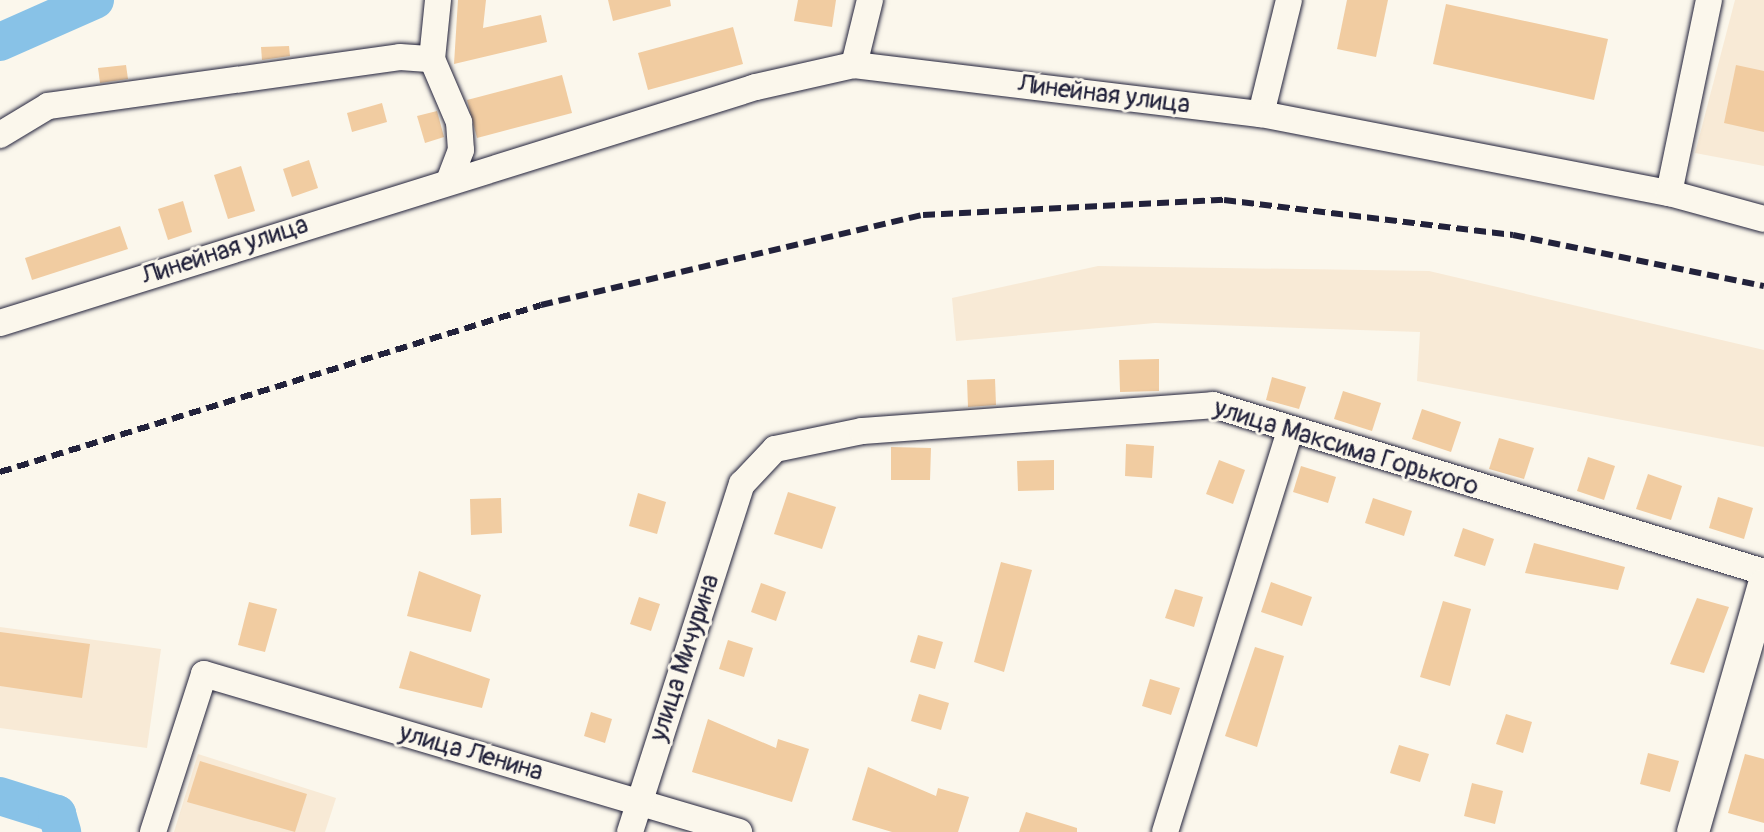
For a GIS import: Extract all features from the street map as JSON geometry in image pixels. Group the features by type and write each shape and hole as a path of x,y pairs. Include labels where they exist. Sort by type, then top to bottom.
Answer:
{"street":[{"path":"438,0 432,59 459,122 461,150 450,179"},
{"path":"854,65 870,0"},
{"path":"1261,114 1289,0"},
{"path":"1669,193 1709,0"},
{"path":"0,135 48,106 400,57 432,59"},
{"name":"Линейная улица","path":"0,323 450,179 756,87 854,65 1261,114 1669,193 1764,219"},
{"name":"улица Максима Горького","path":"742,484 775,449 862,431 1213,405 1764,572"},
{"path":"1165,832 1290,430"},
{"name":"улица Мичурина","path":"630,832 742,484"},
{"path":"1693,832 1764,585"},
{"name":"улица Ленина","path":"153,832 204,674 739,832"}],"shaded area":[{"path":"1735,0 1764,0 1764,166 1695,153"},
{"path":"1098,266 1429,271 1764,350 1764,447 1417,381 1420,332 1155,323 956,341 952,298"},
{"path":"0,627 161,649 147,748 0,728"},
{"path":"198,754 336,798 325,832 174,832"}],"building":[{"path":"458,0 486,0 483,28 541,15 547,42 454,64"},
{"path":"608,0 670,0 671,6 613,21"},
{"path":"798,0 836,0 832,27 794,21"},
{"path":"1347,0 1388,0 1376,57 1337,49"},
{"path":"1446,4 1608,39 1594,100 1433,64"},
{"path":"733,27 743,64 648,90 638,53"},
{"path":"289,46 290,56 262,60 261,47"},
{"path":"126,65 128,79 100,83 98,68"},
{"path":"1736,65 1764,71 1764,132 1724,123"},
{"path":"562,75 572,113 477,138 467,100"},
{"path":"382,103 387,122 352,132 347,113"},
{"path":"437,111 444,137 425,143 417,116"},
{"path":"309,160 318,188 292,197 283,169"},
{"path":"241,166 255,211 228,219 214,175"},
{"path":"183,201 192,232 168,240 158,209"},
{"path":"120,226 128,249 32,280 25,258"},
{"path":"1159,359 1159,391 1120,392 1119,360"},
{"path":"1272,377 1306,387 1299,409 1266,400"},
{"path":"995,379 996,405 968,407 967,380"},
{"path":"1343,391 1381,403 1372,431 1334,419"},
{"path":"1422,409 1461,422 1451,452 1412,439"},
{"path":"1499,438 1534,448 1524,479 1489,469"},
{"path":"1126,444 1154,446 1152,478 1125,476"},
{"path":"891,447 931,448 930,480 891,480"},
{"path":"1588,457 1615,466 1604,500 1577,491"},
{"path":"1054,460 1054,490 1018,491 1017,461"},
{"path":"1219,460 1245,470 1233,504 1206,494"},
{"path":"1301,466 1336,477 1328,503 1293,492"},
{"path":"1648,474 1682,486 1671,520 1636,509"},
{"path":"788,492 836,507 822,549 774,534"},
{"path":"638,493 666,502 657,534 629,526"},
{"path":"1718,497 1753,508 1744,539 1709,528"},
{"path":"501,498 502,533 471,535 470,499"},
{"path":"1373,498 1412,511 1404,536 1365,523"},
{"path":"1463,528 1494,539 1485,566 1454,556"},
{"path":"1534,543 1625,567 1618,590 1525,573"},
{"path":"1001,562 1032,570 1004,672 974,662"},
{"path":"419,571 481,595 471,632 407,616"},
{"path":"1271,582 1312,597 1302,626 1261,612"},
{"path":"761,583 786,592 776,621 751,612"},
{"path":"1175,589 1203,597 1194,627 1165,618"},
{"path":"639,597 660,604 651,631 630,624"},
{"path":"1697,598 1729,607 1704,673 1670,664"},
{"path":"1443,601 1471,609 1450,686 1420,677"},
{"path":"249,602 277,609 265,652 238,645"},
{"path":"0,632 90,644 82,698 0,686"},
{"path":"918,635 943,642 935,669 910,662"},
{"path":"728,640 753,648 744,677 719,669"},
{"path":"1255,647 1284,656 1257,747 1225,736"},
{"path":"410,651 490,679 482,708 399,688"},
{"path":"1150,679 1180,688 1171,715 1142,706"},
{"path":"919,694 949,703 941,730 911,721"},
{"path":"591,712 612,719 605,743 584,736"},
{"path":"1506,714 1532,722 1523,753 1496,744"},
{"path":"708,719 776,748 778,739 809,749 792,802 692,772"},
{"path":"1399,745 1429,754 1420,782 1390,773"},
{"path":"1648,753 1679,761 1670,792 1640,784"},
{"path":"1745,754 1764,759 1764,823 1728,813"},
{"path":"200,761 307,794 295,832 187,802"},
{"path":"868,767 936,796 938,788 969,797 958,832 892,832 852,820"},
{"path":"1472,783 1503,791 1495,824 1464,816"},
{"path":"1026,812 1077,828 1077,832 1019,832"}],"waterway":[{"path":"0,42 95,0"},
{"path":"0,796 57,814 62,832"}],"railway":[{"path":"0,472 541,305 923,215 1224,200 1513,235 1764,286"}]}
